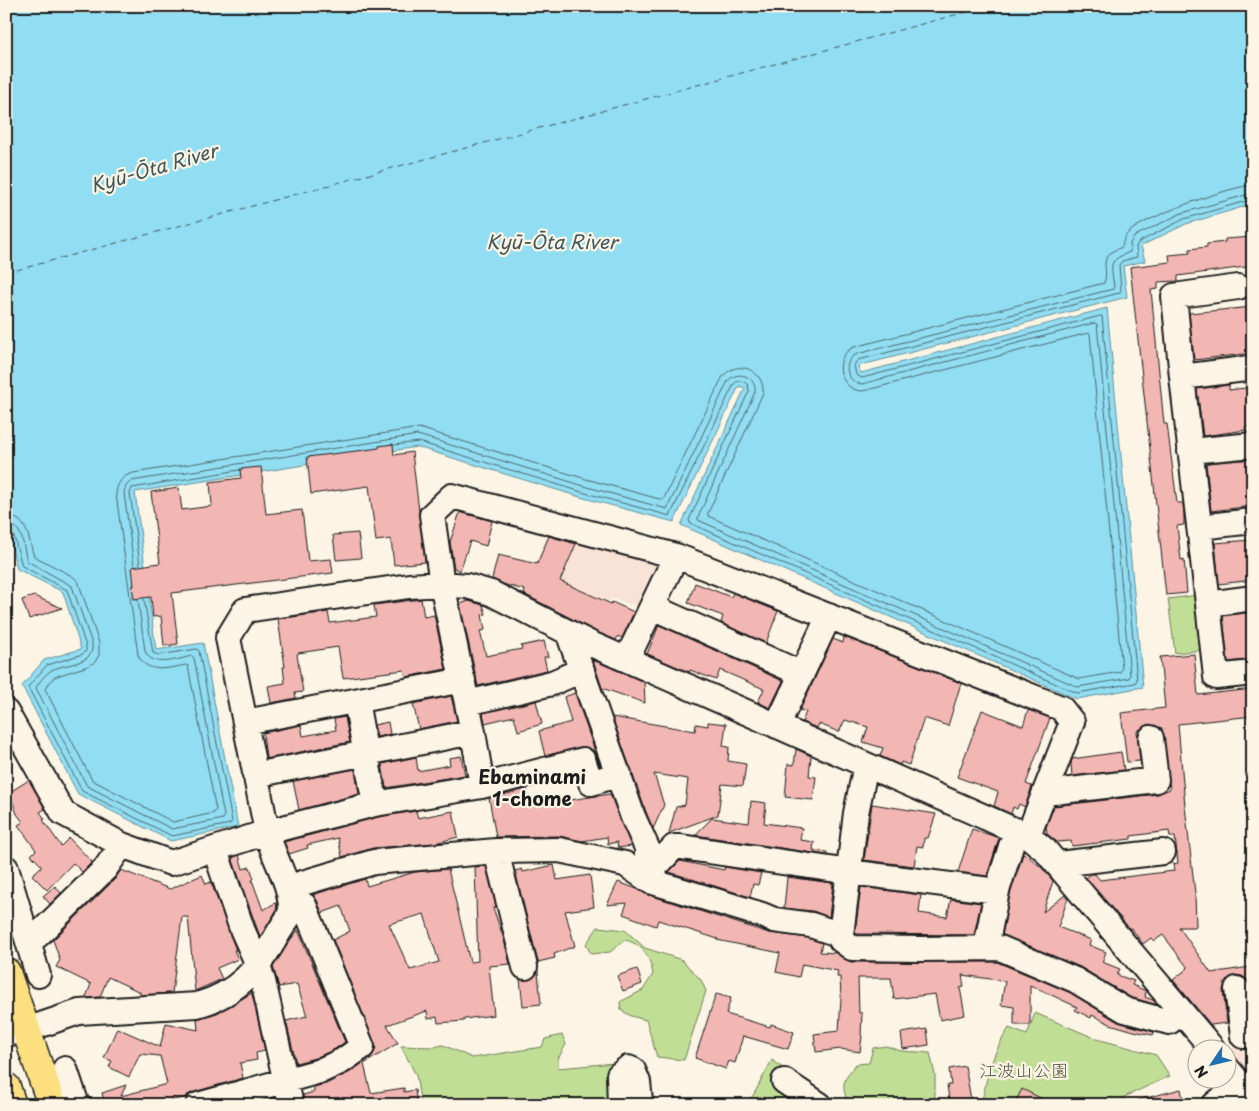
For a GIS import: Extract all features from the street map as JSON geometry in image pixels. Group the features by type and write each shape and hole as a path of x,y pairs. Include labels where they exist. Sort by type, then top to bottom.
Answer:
{"highway":[{"path":"6,972 16,1032 52,1105"},
{"path":"6,1087 12,1105"}],"street":[{"path":"1238,287 1174,296 1216,677 1253,673"},
{"path":"1182,377 1253,368"},
{"path":"1190,451 1253,445"},
{"path":"482,786 465,691 442,584 432,515 452,496 676,556 1061,708 1072,722 1044,794 1022,833 997,891 986,947"},
{"path":"1199,527 1253,521"},
{"path":"627,659 676,556"},
{"path":"16,1032 79,1012 196,1005 212,1001 247,979 266,956 291,911 289,893 270,846 228,638 245,610 409,586 442,584 467,586 491,593 627,659 1022,833 1046,850 1203,1038"},
{"path":"1208,604 1253,598"},
{"path":"652,607 802,674"},
{"path":"777,726 829,616"},
{"path":"568,632 633,818 648,850 643,876"},
{"path":"245,722 356,701 552,683 582,670"},
{"path":"356,701 375,804"},
{"path":"6,712 63,813 122,845 170,864 267,832 375,804 482,786 583,760 591,783 619,774"},
{"path":"256,775 473,732"},
{"path":"1044,794 1156,780 1151,738"},
{"path":"866,765 856,813 841,940 852,948 1000,948 1075,980 1125,1010 1169,1022 1182,1014"},
{"path":"27,938 37,936 105,868 122,845"},
{"path":"643,876 674,847 681,847 997,891"},
{"path":"215,850 242,929 258,965 287,1080 291,1105"},
{"path":"289,893 374,862 496,851 559,850 625,864 650,881 774,920 811,925 841,935"},
{"path":"496,851 525,967"},
{"path":"1058,864 1163,852"},
{"path":"6,868 38,975"},
{"path":"198,1105 327,1068 342,1061 362,1047 304,904 289,893"},
{"path":"1237,990 1248,1035"},
{"path":"620,1105 619,1075 628,1068 633,1070 638,1082 642,1105"},
{"path":"65,1069 77,1105"},
{"path":"784,1081 820,1105"},
{"path":"1214,1105 1240,1084"}],"shaded area":[{"path":"549,531 656,557 663,568 643,608 611,598 594,635 521,599"},
{"path":"1253,1043 1253,1088 1236,1068 1236,1045"}],"green space":[{"path":"1198,595 1204,650 1175,653 1168,599"},
{"path":"598,927 625,930 645,948 682,960 701,980 706,991 684,1060 657,1057 646,1020 631,1016 621,1010 620,1002 643,990 653,974 645,952 637,945 625,940 610,952 591,954 586,944"},
{"name":"江波山公園","path":"1035,1013 1097,1039 1156,1055 1170,1076 1122,1098 1126,1102 1125,1105 981,1105 991,1065 1003,1038 1009,1028 1027,1035"},
{"path":"562,1035 566,1044 558,1059 558,1068 615,1063 616,1105 421,1105 416,1075 401,1046 434,1047 443,1045 472,1058 542,1047 545,1039"},
{"path":"886,1046 901,1051 930,1053 935,1075 935,1105 849,1105 844,1092 844,1083 848,1074 856,1064 869,1063 873,1048"},
{"path":"772,1060 816,1093 840,1105 745,1105 754,1094"}],"water":[{"name":"Kyū-Ōta River","path":"6,6 1253,6 1253,204 1186,224 1141,246 1145,261 1123,266 1127,297 858,366 861,373 1107,308 1143,687 1077,699 681,525 745,388 739,386 674,522 580,497 417,447 135,492 156,650 203,643 238,827 171,841 78,794 22,686 44,660 81,649 63,592 17,569 8,533 6,533"}],"building":[{"path":"1253,237 1253,266 1178,276 1178,281 1158,282 1158,289 1151,290 1164,424 1167,424 1177,503 1183,503 1184,516 1184,525 1177,526 1181,560 1184,559 1187,593 1166,595 1130,267 1170,262 1169,255 1190,253 1189,249 1225,242 1225,239"},
{"path":"1253,307 1253,353 1194,360 1189,313"},
{"path":"1229,385 1229,390 1253,387 1253,426 1245,427 1246,430 1203,436 1197,389"},
{"path":"393,444 394,455 412,452 425,562 394,565 391,539 376,541 369,486 311,494 307,457 379,448 379,446"},
{"path":"1253,459 1253,506 1211,511 1206,463"},
{"path":"261,467 266,514 302,510 308,561 331,559 333,573 172,593 178,644 164,646 161,616 153,617 151,597 134,599 132,586 134,586 132,567 160,563 151,492 179,488 182,510 212,506 210,482 241,478 240,469"},
{"path":"460,512 492,521 486,546 470,541 460,571 454,568 450,542"},
{"path":"358,533 361,558 336,560 333,535"},
{"path":"549,536 576,544 560,581 611,604 612,602 634,612 622,638 618,636 616,640 597,632 524,594 525,590 492,579 498,555 537,564"},
{"path":"1251,540 1253,580 1219,584 1215,543"},
{"path":"695,583 731,597 733,593 778,611 766,643 721,623 723,616 688,603"},
{"path":"34,596 62,608 29,619 22,600"},
{"path":"421,599 424,617 434,615 446,669 406,677 404,670 343,678 338,647 298,653 303,692 295,693 296,698 271,703 268,686 285,683 283,667 285,667 278,619 328,612 330,623 376,617 374,605"},
{"path":"469,601 483,605 486,614 482,615 485,630 480,631 486,656 522,649 521,646 544,641 548,657 544,657 547,670 478,686 460,604"},
{"path":"1253,612 1253,659 1228,662 1223,616"},
{"path":"659,625 783,681 770,708 758,702 764,689 720,670 716,680 690,670 689,672 647,654"},
{"path":"844,637 961,683 948,726 924,718 909,765 901,762 900,765 880,756 883,748 863,742 868,727 845,720 839,732 819,724 817,728 802,722 806,712 800,710 833,639 843,643"},
{"path":"1194,654 1198,695 1253,689 1253,716 1178,724 1195,893 1196,927 1179,927 1211,973 1250,967 1250,973 1253,972 1253,1004 1251,987 1248,980 1236,975 1229,978 1223,990 1227,1023 1211,1025 1173,980 1188,968 1163,935 1154,941 1151,938 1143,944 1086,878 1091,874 1095,874 1100,880 1174,871 1173,864 1178,863 1175,837 1170,837 1169,831 1131,836 1131,839 1072,846 1071,841 1057,842 1047,834 1046,827 1054,806 1158,794 1170,789 1162,728 1149,724 1137,731 1140,761 1127,762 1121,713 1165,708 1160,657"},
{"path":"593,660 644,682 645,703 602,688"},
{"path":"575,693 600,766 593,750 586,747 545,756 539,731 571,722 564,697"},
{"path":"451,696 457,721 419,729 413,704"},
{"path":"536,701 542,724 518,731 514,716 485,723 483,713"},
{"path":"982,710 1023,726 1028,710 1050,718 1026,784 1032,786 1025,807 1019,804 1017,809 1013,807 1011,814 994,806 998,792 957,777"},
{"path":"345,717 350,742 266,759 263,733 301,725 303,736 336,730 334,719"},
{"path":"612,717 695,731 696,724 708,726 708,722 726,724 723,746 729,747 728,761 746,764 743,786 722,784 718,815 669,833 676,807 685,805 688,779 654,774 664,805 653,829"},
{"path":"388,722 390,734 377,737 374,725"},
{"path":"796,749 811,756 809,776 816,777 813,800 785,797 788,764 794,765"},
{"path":"1121,752 1124,770 1072,776 1072,759"},
{"path":"461,756 465,775 386,788 382,764 416,757 418,771 450,765 449,758"},
{"path":"355,769 359,794 299,810 293,781"},
{"path":"29,780 45,809 40,812 45,819 43,820 61,846 69,838 92,862 82,872 73,863 47,890 32,875 42,866 31,855 36,850 18,825 23,822 17,814 10,792"},
{"path":"527,789 530,806 610,794 631,846 618,848 617,842 608,844 607,837 582,841 559,836 496,837 489,798"},
{"path":"751,801 766,803 764,823 802,828 800,840 814,842 813,850 827,852 827,855 695,835 712,818 749,823"},
{"path":"872,804 936,814 928,838 924,838 923,847 917,846 914,866 864,860"},
{"path":"416,811 418,818 453,811 458,837 435,843 373,848 342,857 338,838 307,845 308,848 289,854 284,842 378,817"},
{"path":"972,829 999,838 987,876 958,872"},
{"path":"1023,854 1044,870 1053,881 1043,912 1065,895 1068,898 1058,927 1091,940 1089,945 1106,952 1102,962 1120,969 1117,975 1134,981 1132,985 1146,991 1145,997 1153,1000 1157,1005 1130,997 1080,967 1002,935 1010,894"},
{"path":"239,855 243,869 250,867 254,879 252,880 263,910 277,902 276,911 260,937 232,858"},
{"path":"680,861 724,870 725,867 761,873 758,885 753,884 750,897 669,872"},
{"path":"554,865 557,880 590,875 594,907 565,911 575,946 554,954 555,958 538,962 515,871 522,869 523,872"},
{"path":"486,866 496,907 493,908 510,964 489,966 494,1015 464,1019 464,1021 438,1023 437,1017 428,1019 427,1011 387,1025 398,1043 364,1064 371,1093 404,1088 404,1092 415,1090 417,1105 345,1105 345,1100 304,1105 303,1095 314,1092 314,1087 326,1084 350,1072 370,1058 376,1047 333,940 350,931 341,906 322,913 317,900 312,895 365,879 367,886 415,872 448,869 470,962 478,961 475,867","holes":["424,914 439,962 410,970 389,924"]},
{"path":"121,870 170,889 202,875 206,884 211,882 238,959 217,968 222,979 195,991 188,917 182,917 172,993 140,995 140,992 108,977 100,997 88,998 86,997 91,984 56,967 60,960 53,940 115,879"},
{"path":"787,877 833,883 829,917 813,911 784,908"},
{"path":"618,882 646,894 769,933 808,938 822,943 820,952 836,953 851,962 997,962 1069,992 1118,1022 1154,1032 1153,1035 1134,1031 1110,1024 1092,1015 1091,1018 1075,1010 1077,1007 1030,985 1030,1025 1014,1025 1014,1007 1001,1005 1005,981 962,975 964,987 960,988 965,1015 940,1020 935,994 894,999 891,978 858,978 859,1013 862,1013 860,1052 841,1049 816,1052 814,1034 839,1031 841,998 840,977 837,977 838,971 802,964 799,977 776,972 780,953 717,940 658,920 656,926 623,914 627,903 607,905"},
{"path":"55,886 61,893 50,904 43,896"},
{"path":"861,887 921,895 919,913 947,917 951,899 981,903 974,935 857,934 855,933"},
{"path":"298,930 345,1042 315,1058 296,1063 286,1021 307,1016 297,984 279,987 273,967"},
{"path":"637,969 642,984 623,991 617,976"},
{"path":"538,972 541,1004 523,1006 520,979 529,980"},
{"path":"252,993 265,1051 256,1053 257,1060 240,1063 243,1078 194,1092 187,1095 187,1097 155,1105 105,1105 102,1093 126,1085 121,1096 167,1084 160,1056 140,1054 129,1077 109,1067 112,1061 104,1058 117,1028 160,1047 166,1023 198,1030 197,1019 217,1013"},
{"path":"716,994 731,998 726,1014 770,1027 771,1024 794,1032 788,1049 743,1036 735,1063 729,1061 726,1069 695,1058"},
{"path":"927,1029 929,1045 903,1049 901,1033"},
{"path":"965,1066 972,1105 950,1105 947,1085 951,1085 949,1069"},
{"path":"1022,1089 1055,1105 1014,1105"},
{"path":"1181,1089 1184,1105 1139,1105 1138,1100"}],"ferry route":[{"path":"6,273 988,6"}],"district":[{"name":"Ebaminami 1-chome","path":"532,788"}]}
